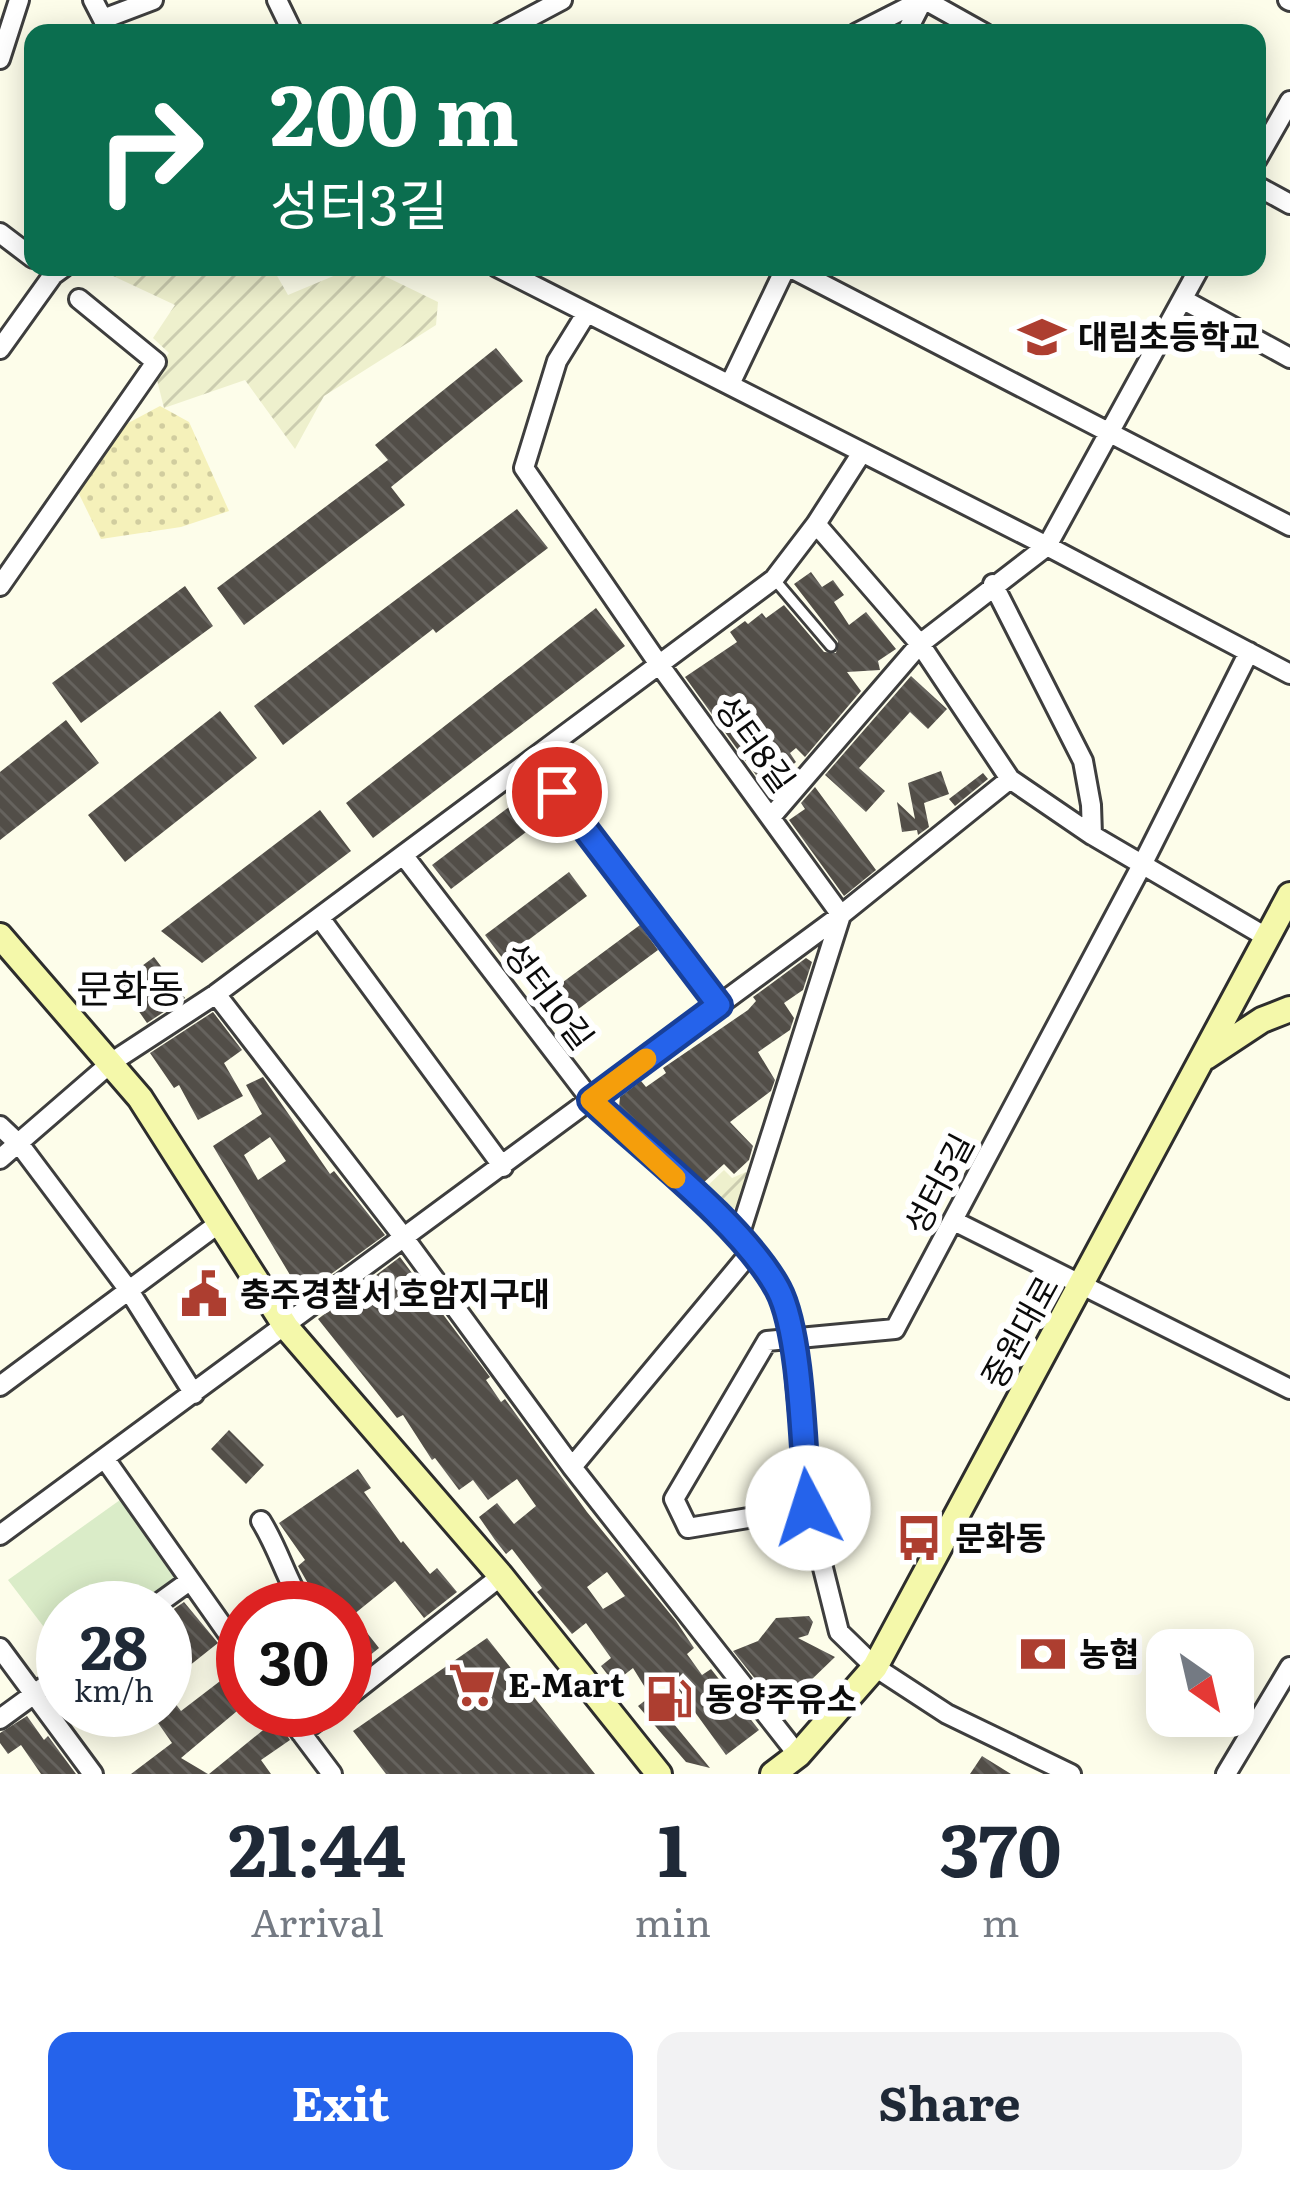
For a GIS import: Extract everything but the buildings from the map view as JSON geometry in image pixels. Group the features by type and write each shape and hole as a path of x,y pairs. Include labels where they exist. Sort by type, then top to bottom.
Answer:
{"street":[{"path":"0,59 19,0"},
{"path":"110,24 152,0"},
{"path":"529,24 562,0"},
{"path":"875,24 924,0 968,24"},
{"path":"1266,142 1290,101"},
{"path":"0,233 24,251"},
{"path":"0,349 50,276"},
{"path":"514,276 1047,545 1290,674"},
{"path":"730,384 784,276"},
{"path":"805,276 1290,526"},
{"path":"771,817 920,644 1047,545 1196,276"},
{"path":"0,586 156,362 79,299"},
{"path":"1184,299 1290,358"},
{"name":"성터8길","path":"586,314 557,362 524,468 658,663 842,915"},
{"path":"0,1160 112,1062 320,918 774,578 861,454"},
{"path":"816,524 920,644 1010,779 1092,835 1279,944"},
{"path":"993,584 1083,761 1092,835"},
{"name":"성터5길","path":"792,1338 895,1329 1142,865 1249,652"},
{"path":"532,759 719,1005"},
{"path":"0,1535 842,915 1010,779"},
{"name":"성터10길","path":"404,856 591,1100 745,1245 779,1291 792,1338 808,1508 838,1632 875,1666 947,1714 1046,1768 1071,1774"},
{"name":"중원대로","path":"773,1774 794,1765 875,1666 1204,1058 1279,944 1290,896"},
{"path":"572,1467 745,1245 842,915"},
{"path":"320,918 502,1167"},
{"path":"0,936 140,1098 286,1327 501,1576 659,1774"},
{"path":"216,994 405,1239 794,1765"},
{"path":"1204,1058 1262,1020 1290,1009"},
{"path":"0,1126 20,1145 128,1289 194,1394"},
{"path":"954,1221 1290,1389"},
{"path":"0,1385 218,1224"},
{"path":"792,1338 766,1342 674,1499 688,1528 808,1508"},
{"path":"105,1459 187,1581"},
{"path":"261,1521 281,1552 287,1581"},
{"path":"372,1677 501,1576"},
{"path":"192,1587 216,1619"},
{"path":"0,1648 92,1774"},
{"path":"1226,1774 1290,1667"},
{"path":"0,1719 34,1694"},
{"path":"304,1737 332,1774"}],"lane":[{"path":"774,578 831,646"}],"green space":[{"path":"113,276 277,276 288,295 333,276 385,276 438,302 436,325 324,396 295,449 245,380 164,408 155,372 169,353 153,338 175,305"},
{"path":"724,1170 732,1178 746,1172 749,1176 741,1207 728,1209 702,1191"},
{"path":"120,1500 174,1578 36,1581 36,1617 8,1580"}],"sand":[{"path":"160,406 189,422 229,511 181,527 101,539 79,494 117,429"}],"slow traffic":[{"path":"646,1059 591,1100 675,1178"}],"place":[{"name":"대림초등학교","path":"1042,337"},
{"name":"충주경찰서 호암지구대","path":"204,1294"},
{"name":"문화동","path":"919,1538"},
{"name":"농협","path":"1043,1654"},
{"name":"E-Mart","path":"472,1685"},
{"name":"동양주유소","path":"669,1699"}],"district":[{"name":"문화동","path":"130,989"}],"route":[{"path":"557,792 719,1005 591,1100 739,1237 779,1291 792,1338 808,1508"}]}
